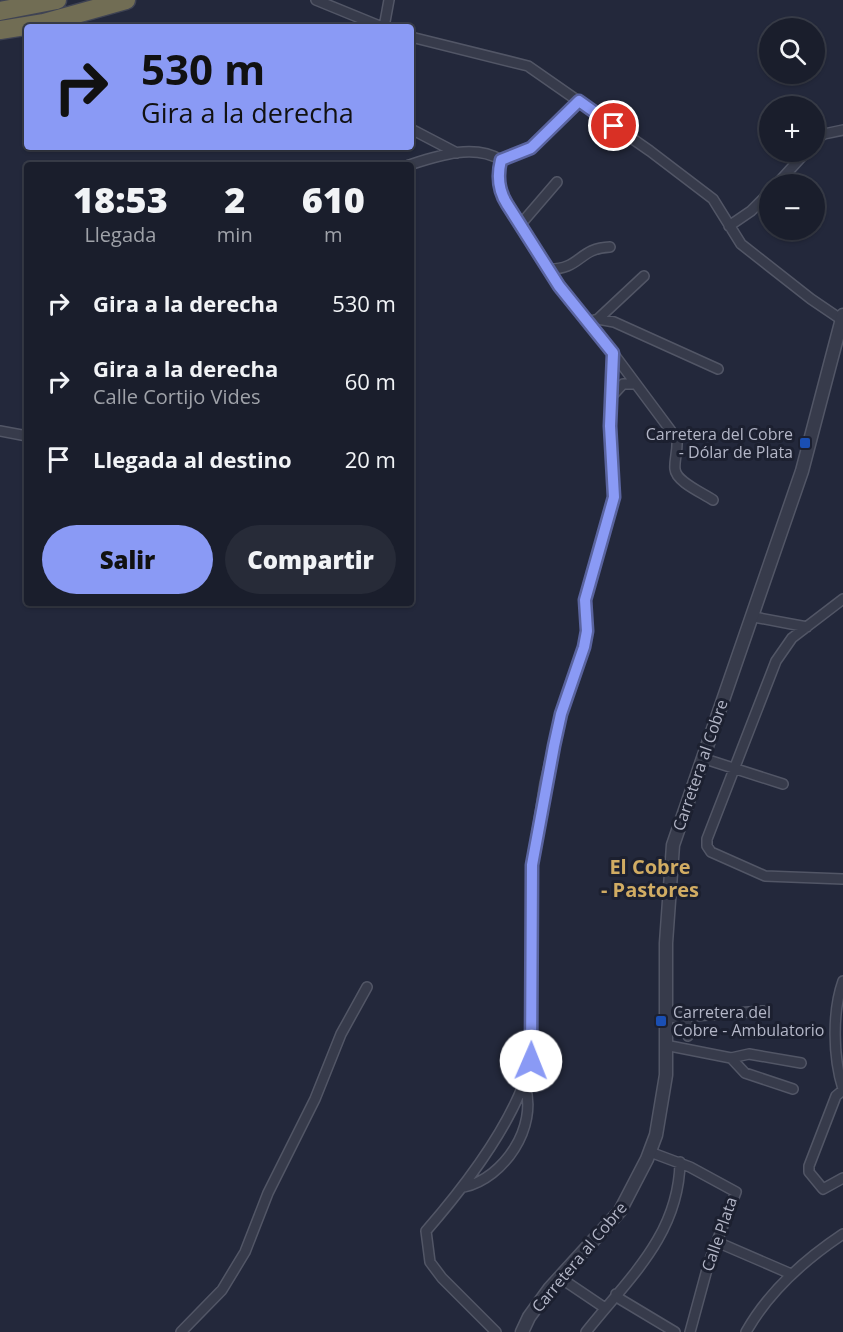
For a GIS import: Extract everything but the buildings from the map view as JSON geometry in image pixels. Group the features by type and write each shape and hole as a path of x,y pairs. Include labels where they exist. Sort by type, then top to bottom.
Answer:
{"highway":[{"path":"0,11 57,0"},
{"path":"32,24 126,0"},
{"path":"0,30 24,26"}],"street":[{"path":"316,0 376,24"},
{"path":"384,24 389,0"},
{"path":"414,38 528,66 713,199 741,244 842,317"},
{"path":"414,164 457,153 478,152 501,160 531,148 579,101"},
{"path":"825,134 843,130"},
{"path":"414,131 457,153"},
{"path":"501,160 499,170 501,194 520,225 548,269 593,321 635,384 677,439 678,455 675,469 678,477 713,500"},
{"path":"786,174 797,162"},
{"path":"520,225 557,182"},
{"path":"729,226 759,203"},
{"path":"548,269 568,268 593,248 610,247"},
{"path":"593,321 644,276"},
{"name":"Carretera al Cobre","path":"522,1332 529,1317 559,1277 611,1224 629,1196 650,1152 663,1106 667,1018 666,943 673,844 754,617 810,444 840,338 842,317"},
{"path":"593,321 615,322 718,369"},
{"path":"496,1332 442,1278 430,1262 426,1231 464,1187 525,1086 531,1061 532,865 545,783 557,733 584,647 587,631 585,600 614,497 610,466 613,353"},
{"path":"611,398 617,387 629,383 635,384"},
{"path":"0,431 24,435"},
{"path":"843,599 792,638 776,661 707,839 707,846 711,852 765,876 843,879"},
{"path":"754,617 807,627"},
{"path":"702,758 783,784"},
{"path":"843,981 836,1002 834,1020 843,1089 836,1096 809,1166 809,1172 823,1190 843,1179"},
{"path":"181,1332 222,1290 244,1252 268,1193 315,1099 341,1034 367,987"},
{"path":"667,1018 764,1011"},
{"path":"686,1016 688,1036"},
{"path":"665,1045 731,1059 748,1054 801,1063"},
{"path":"731,1059 745,1073 793,1089"},
{"path":"464,1187 480,1184 498,1170 512,1152 528,1113 529,1099 525,1086"},
{"name":"Calle Plata","path":"650,1152 680,1162 730,1187 735,1192 698,1296 690,1332"},
{"path":"586,1332 663,1234 678,1193 680,1162"},
{"path":"746,1332 766,1302 791,1274 813,1253 843,1234"},
{"path":"717,1242 791,1274"},
{"path":"559,1277 605,1308"},
{"path":"616,1294 639,1312 675,1332"}],"place":[{"name":"Carretera del Cobre - Dólar de Plata","path":"805,443"},
{"name":"Carretera del Cobre - Ambulatorio","path":"661,1021"}],"district":[{"name":"El Cobre - Pastores","path":"650,878"}],"route":[{"path":"531,1061 532,865 545,783 561,714 584,647 587,631 585,600 608,527 614,497 610,466 613,353 559,286 507,204 501,194 499,170 501,160 531,148 579,101 614,126"}]}
